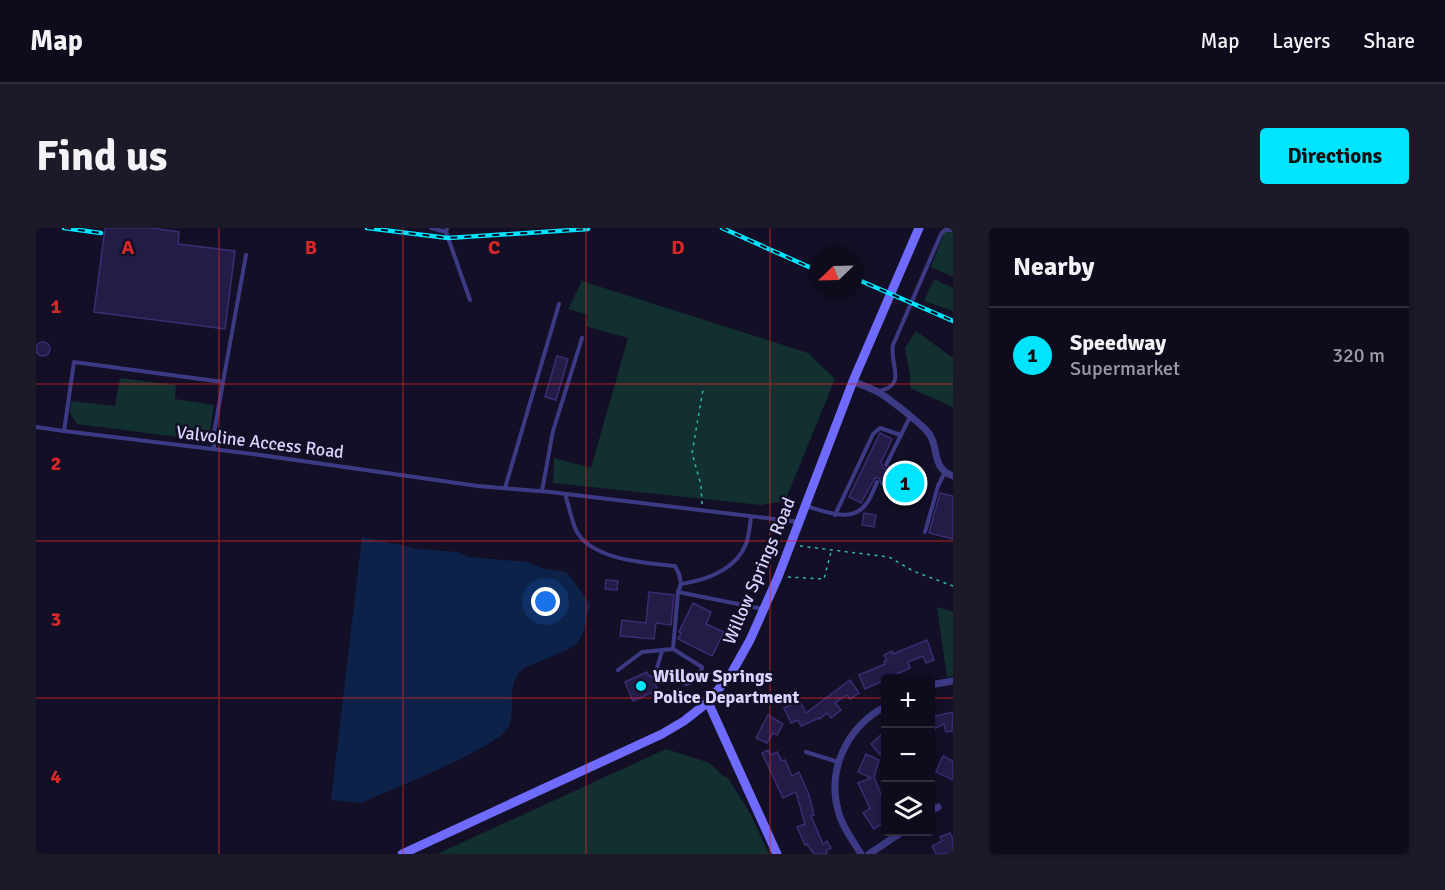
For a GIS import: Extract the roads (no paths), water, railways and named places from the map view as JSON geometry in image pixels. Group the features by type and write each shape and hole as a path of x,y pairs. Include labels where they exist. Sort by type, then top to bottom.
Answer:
{"main road":[{"name":"Willow Springs Road","path":"402,854 654,738 684,722 708,702 739,662 764,609 853,381 919,228"},
{"path":"708,702 777,854"}],"street":[{"path":"853,381 877,391 929,435 938,464 945,472 953,476"},
{"path":"935,684 953,681"},
{"path":"861,854 845,829 836,805 835,777 838,762 859,725 881,709"},
{"path":"869,854 895,836"}],"lane":[{"path":"431,228 446,230 470,300"},
{"path":"877,391 888,388 894,383 896,374 892,355 893,345 941,234 945,230 953,230"},
{"path":"213,449 246,255"},
{"path":"505,488 559,304"},
{"path":"542,492 554,430 582,338"},
{"path":"64,431 74,362 224,382"},
{"path":"886,465 910,417"},
{"name":"Valvoline Access Road","path":"36,427 505,488 799,523"},
{"path":"835,515 873,434 880,428 901,435"},
{"path":"925,532 945,472"},
{"path":"805,505 835,515 853,513 865,507 878,482"},
{"path":"565,494 577,532 590,545 618,559 675,566 681,584 678,592 673,649"},
{"path":"681,584 702,580 730,565 746,544 752,517"},
{"path":"678,592 764,609"},
{"path":"618,670 642,652 673,649 702,667 700,675 693,682 686,684 657,668 662,651"},
{"path":"806,752 838,762"}],"water":[{"path":"362,537 419,549 458,552 468,557 528,562 542,568 567,572 590,604 584,630 577,643 565,651 525,668 516,677 512,692 512,715 508,728 500,736 464,757 361,803 331,800"}],"railway":[{"path":"64,228 101,233"},
{"path":"367,228 448,238 588,229"},
{"path":"722,228 809,267"},
{"path":"863,282 953,321"}],"place":[{"name":"Speedway","path":"905,483"},
{"name":"Willow Springs Police Department","path":"641,686"}]}
